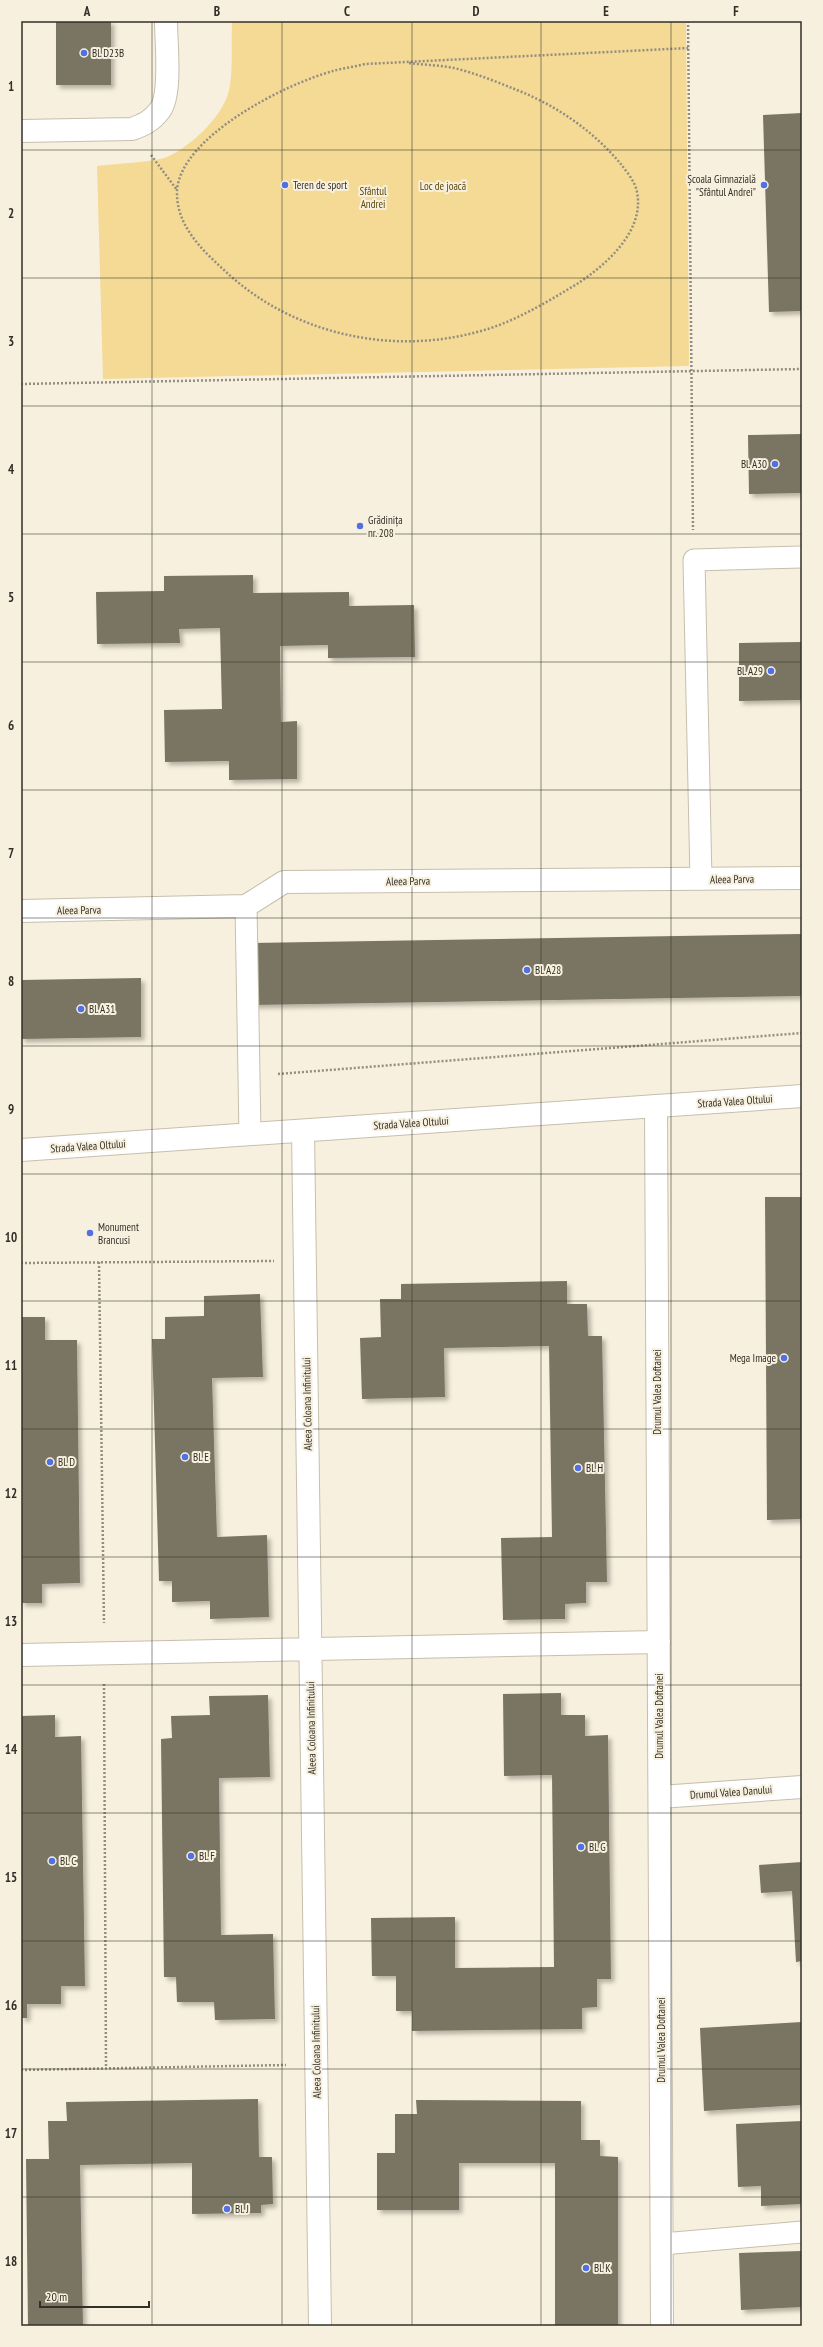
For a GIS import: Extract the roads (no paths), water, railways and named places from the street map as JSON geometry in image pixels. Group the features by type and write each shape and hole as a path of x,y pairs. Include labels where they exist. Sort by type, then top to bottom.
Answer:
{"street":[{"path":"21,131 132,129 148,123 161,110 166,91 166,21"},
{"name":"Aleea Parva","path":"21,911 246,906 284,882 802,878"},
{"name":"Strada Valea Oltului","path":"21,1150 802,1096"},
{"name":"Drumul Valea Doftanei","path":"656,1106 662,2326"},
{"name":"Aleea Coloana Infinitului","path":"303,1130 309,1648 320,2326"},
{"path":"21,1655 659,1642"},
{"name":"Drumul Valea Danului","path":"660,1797 802,1787"}],"lane":[{"path":"701,879 694,560 802,557"},
{"path":"246,906 250,1134"},
{"path":"662,2244 802,2232"}],"place":[{"name":"Bl. D23B","path":"84,53"},
{"name":"Teren de sport","path":"285,185"},
{"name":"Școala Gimnazială \"Sfântul Andrei\"","path":"764,185"},
{"name":"Bl. A30","path":"775,464"},
{"name":"Grădinița nr. 208","path":"360,526"},
{"name":"Bl. A29","path":"771,671"},
{"name":"Bl. A28","path":"527,970"},
{"name":"Bl. A31","path":"81,1009"},
{"name":"Monument Brancusi","path":"90,1233"},
{"name":"Mega Image","path":"784,1358"},
{"name":"Bl. E","path":"185,1457"},
{"name":"Bl. D","path":"50,1462"},
{"name":"Bl. H","path":"578,1468"},
{"name":"Bl. G","path":"581,1847"},
{"name":"Bl. F","path":"191,1856"},
{"name":"Bl. C","path":"52,1861"},
{"name":"Bl. J","path":"227,2209"},
{"name":"Bl. K","path":"586,2268"}],"park label":[{"name":"Loc de joacă","path":"443,186"},
{"name":"Sfântul Andrei","path":"373,197"}]}
